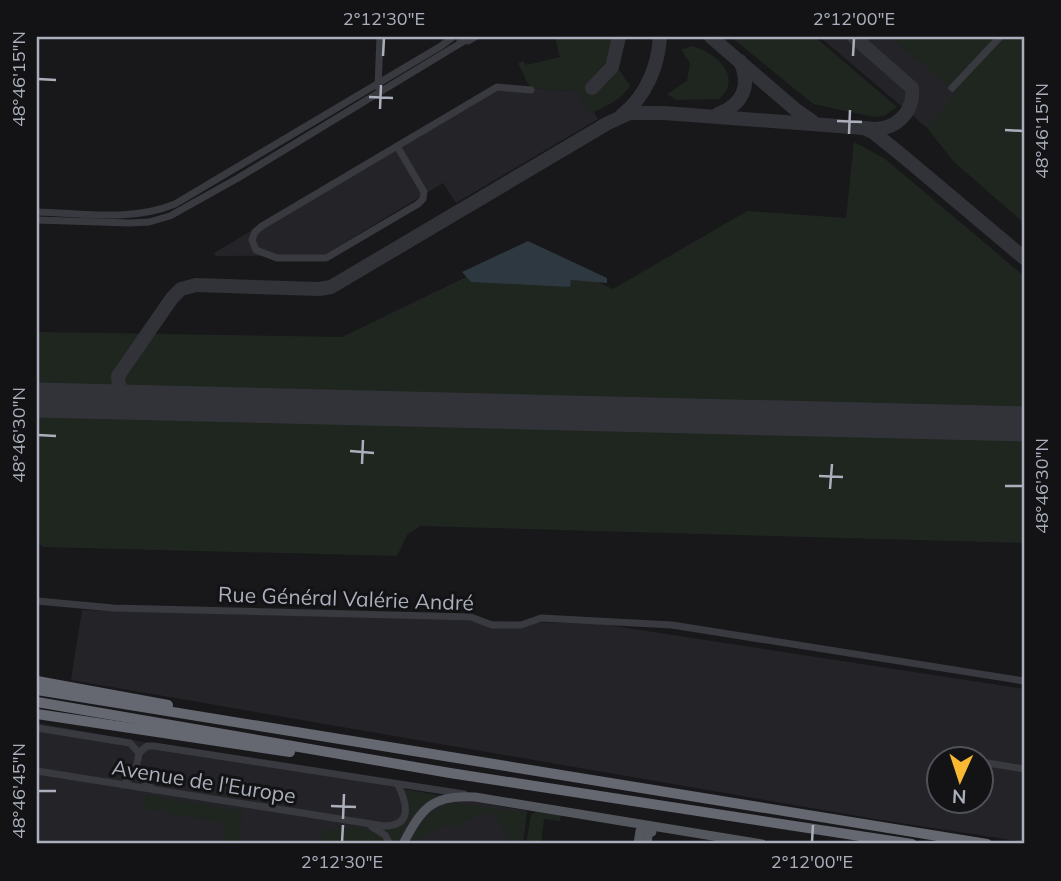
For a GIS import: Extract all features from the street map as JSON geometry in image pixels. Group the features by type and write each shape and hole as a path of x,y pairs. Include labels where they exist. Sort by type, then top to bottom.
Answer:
{"highway":[{"path":"37,678 167,705 219,720"},
{"path":"37,690 987,844"},
{"path":"37,702 378,761 912,844"},
{"path":"37,716 347,760 378,761"}],"main road":[{"path":"402,844 416,820 430,804 455,796 475,797"},
{"name":"Avenue de l'Europe","path":"475,797 649,829 762,844"},
{"path":"638,844 640,831 649,829 647,844"}],"street":[{"path":"377,94 380,37"},
{"path":"37,212 129,215 158,211 184,199 458,38 475,37"},
{"path":"952,88 1000,37"},
{"path":"37,220 130,223 149,222 170,216 377,94 458,38"},
{"path":"397,146 424,192 423,200 418,204 326,257 277,258 256,250 252,240 255,232 262,226 397,146 498,88 531,90"},
{"name":"Rue Général Valérie André","path":"37,601 113,608 471,617 492,625 522,625 541,618 673,625 1024,681"},
{"name":"Avenue de l'Europe","path":"37,728 130,743 139,753 147,746 154,746 398,785 441,789 475,797"},
{"path":"123,785 137,769 139,753"},
{"path":"995,764 1024,769"},
{"path":"137,769 145,783 155,791"},
{"name":"Avenue de l'Europe","path":"37,771 391,826 404,817 407,810 406,799 398,785"},
{"name":"Avenue de l'Europe","path":"365,824 376,828 390,844"}],"shaded area":[{"path":"555,37 614,37 606,62 589,83 595,92 618,68 630,86 607,106 590,113 576,89 568,91 532,88 518,63 523,61 526,65 560,57"},
{"path":"731,37 815,37 897,107 884,116 874,117 813,104"},
{"path":"820,37 890,37 957,92 927,128"},
{"path":"890,37 1024,37 1024,223 954,162 927,128 956,92"},
{"path":"691,46 717,59 728,74 726,91 719,99 676,100 667,94 687,81 690,63 681,50"},
{"path":"497,85 568,91 576,89 590,113 594,112 598,119 456,203 443,183 324,255 216,256 214,253"},
{"path":"854,142 884,158 1024,276 1024,543 420,526 407,535 397,556 43,547 37,542 37,332 342,337 526,248 613,289 747,211 846,218"},
{"path":"528,241 607,278 607,283 571,280 570,287 471,282 462,272"},
{"path":"82,610 601,624 1024,689 1024,842 875,819 71,680"},
{"path":"37,723 527,811 523,844 37,844"},
{"path":"404,790 438,795 414,812 401,832 399,844 394,844 385,830 398,825 407,815 409,803"},
{"path":"145,795 243,811 237,844 223,844 226,823 168,814 169,808 165,807 164,812 143,809"},
{"path":"456,803 527,813 521,844 518,838 510,842 494,813 486,817 483,811 453,828 449,823 409,844 422,823 433,812"},
{"path":"536,811 561,815 560,821 544,819 541,844 526,844 531,815"},
{"path":"351,825 378,831 388,844 372,844 367,838 363,843 341,841 339,844 317,844 326,829 337,831 338,826 350,829"}],"taxiway":[{"path":"592,88 612,67 619,37"},
{"path":"622,115 638,99 649,80 657,59 660,37"},
{"path":"711,37 812,121"},
{"path":"854,37 912,88 910,106 900,120 885,128 867,128"},
{"path":"718,114 739,100 745,86 740,61"},
{"path":"145,403 125,395 118,376 181,289 196,285 319,289 331,287 608,123 630,113 664,113 864,128 904,157 1024,258"},
{"path":"37,390 57,401"}],"runway":[{"path":"37,400 1024,424"}]}
